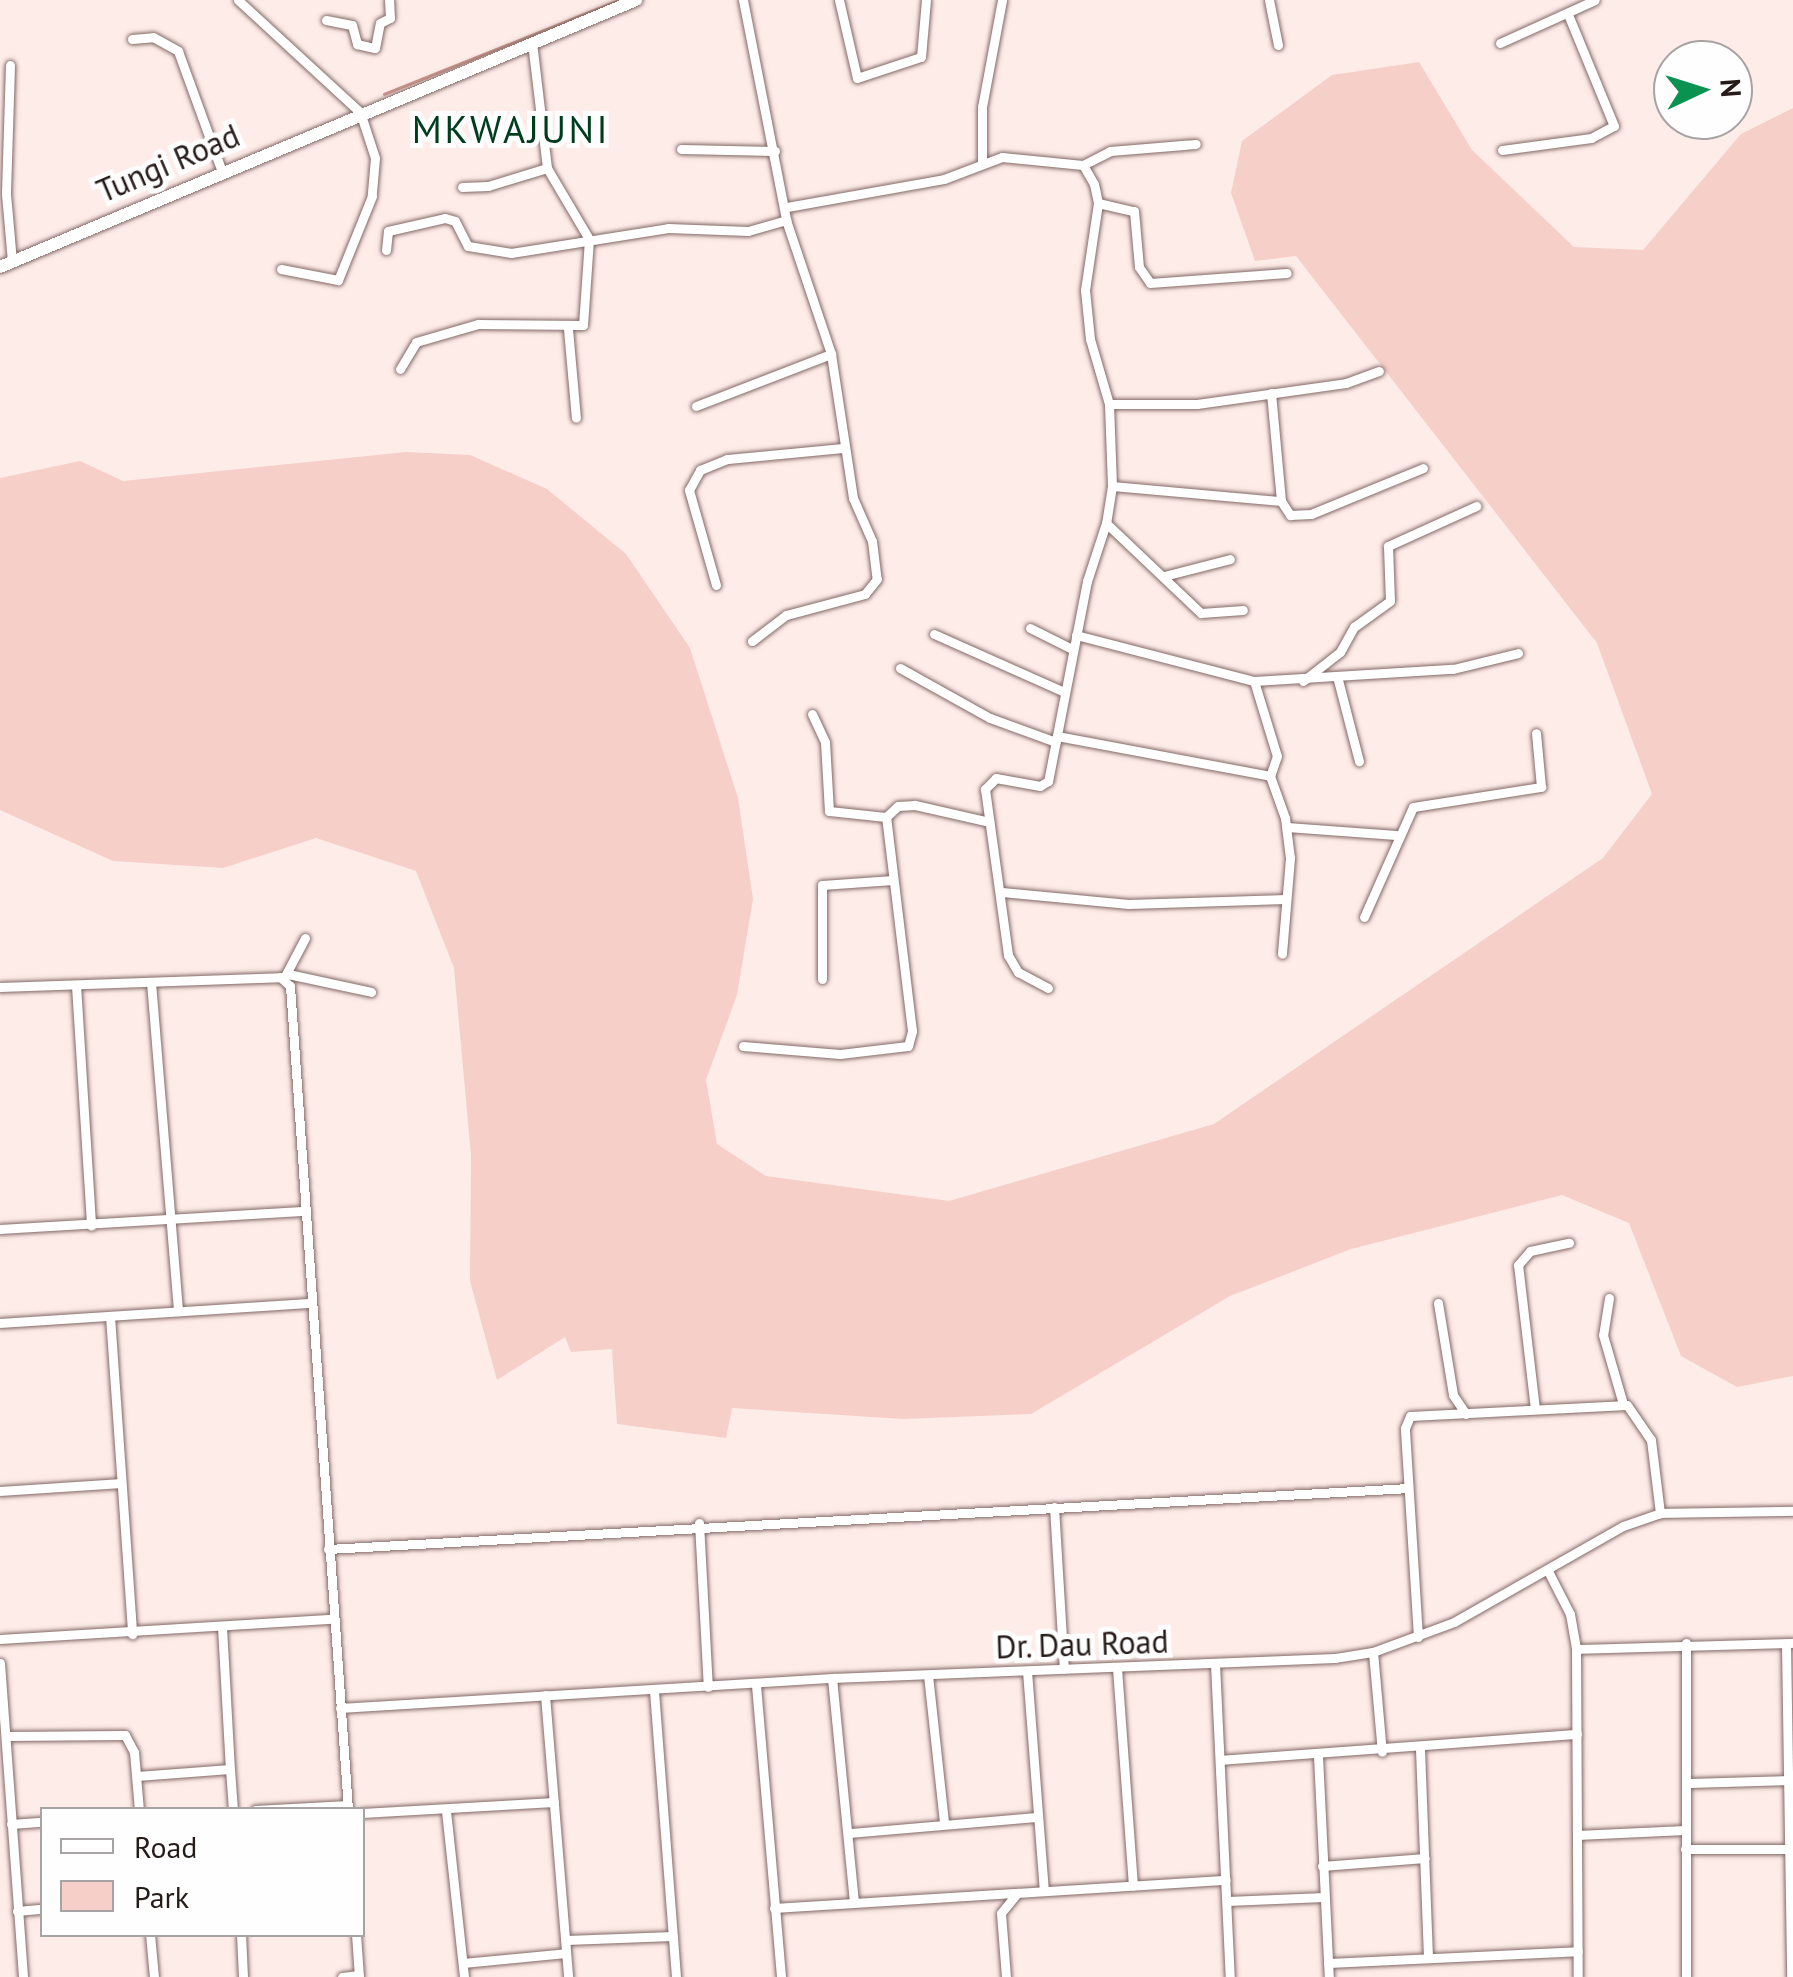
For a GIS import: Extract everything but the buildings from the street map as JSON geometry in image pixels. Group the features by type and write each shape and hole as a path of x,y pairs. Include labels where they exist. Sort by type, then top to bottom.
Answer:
{"main road":[{"name":"Tungi Road","path":"6,264 221,169 636,0"}],"street":[{"path":"238,0 360,112 376,169 343,273 335,283 281,268"},
{"path":"326,20 352,24 357,44 375,48 379,26 390,18 389,0"},
{"path":"743,0 786,220 830,354 859,518 872,541 874,589 786,615 752,641"},
{"path":"838,0 857,78 921,57 926,0"},
{"path":"982,161 982,107 1002,0"},
{"path":"1269,0 1278,45"},
{"path":"1500,44 1569,17 1596,0"},
{"path":"1502,150 1591,138 1614,126 1569,17"},
{"path":"132,40 153,38 178,51 221,169"},
{"path":"400,369 416,342 478,324 568,328 584,322 589,239 547,168 532,43"},
{"path":"6,264 10,66"},
{"path":"786,207 944,179 982,161 1027,156 1084,165 1110,151 1196,144"},
{"path":"681,149 775,151"},
{"path":"1048,988 1012,964 986,782 1045,784 1072,649 1112,486 1109,404 1090,339 1085,290 1098,202 1084,165"},
{"path":"462,187 488,186 547,168"},
{"path":"1098,202 1134,211 1139,266 1150,283 1286,272"},
{"path":"386,250 388,230 445,218 455,221 468,246 542,252 589,239 668,228 748,231 786,220"},
{"path":"568,328 576,418"},
{"path":"696,406 830,354"},
{"path":"1109,404 1172,407 1346,383 1379,371"},
{"path":"1271,393 1281,500 1290,515 1311,514 1423,468"},
{"path":"716,584 689,490 700,470 727,459 844,448"},
{"path":"1112,486 1281,500"},
{"path":"1300,682 1340,652 1354,627 1386,607 1388,546 1476,506"},
{"path":"1106,523 1201,612 1243,610"},
{"path":"1164,576 1230,558"},
{"path":"1030,628 1072,649"},
{"path":"934,634 1064,692"},
{"path":"1076,635 1254,681 1338,680 1452,670 1518,653"},
{"path":"900,668 990,718 1056,739 1270,776"},
{"path":"1338,680 1359,761"},
{"path":"1254,681 1277,756 1270,776 1287,827 1282,954"},
{"path":"812,714 825,742 829,810 886,816 898,806 915,805 990,822"},
{"path":"1364,917 1405,815 1420,804 1541,787 1536,733"},
{"path":"743,1046 840,1054 908,1046 912,1030 886,816"},
{"path":"1287,827 1396,836"},
{"path":"822,979 822,885 893,880"},
{"path":"1002,892 1128,904 1286,899"},
{"path":"306,938 286,976 290,986 331,1620 348,1807"},
{"path":"0,987 286,976 371,992"},
{"path":"152,982 178,1309"},
{"path":"76,985 90,1226"},
{"path":"0,1230 305,1211"},
{"path":"1535,1409 1518,1265 1530,1252 1569,1244"},
{"path":"1609,1298 1603,1335 1624,1404"},
{"path":"1438,1303 1453,1396 1466,1414"},
{"path":"0,1323 178,1309 311,1304"},
{"path":"110,1316 132,1634"},
{"path":"1418,1637 1407,1418 1624,1404 1638,1412 1651,1440 1660,1513"},
{"path":"0,1491 121,1484"},
{"path":"328,1548 699,1523 1408,1488"},
{"path":"1054,1506 1064,1669"},
{"name":"Dr. Dau Road","path":"340,1708 832,1678 1215,1664 1374,1652 1418,1637 1548,1572 1622,1526 1660,1513 1793,1511"},
{"path":"699,1523 708,1687"},
{"path":"1548,1572 1570,1614 1576,1649 1578,1977"},
{"path":"0,1639 331,1620"},
{"path":"222,1627 233,1807"},
{"path":"1576,1649 1686,1643 1789,1644 1786,1780 1790,1820 1785,1849 1791,1977"},
{"path":"1686,1643 1686,1977"},
{"path":"1374,1652 1382,1752"},
{"path":"0,1663 23,1977"},
{"path":"1215,1664 1230,1977"},
{"path":"1117,1668 1133,1886"},
{"path":"1027,1670 1044,1890"},
{"path":"928,1675 944,1822"},
{"path":"832,1678 854,1901"},
{"path":"756,1685 780,1977"},
{"path":"654,1691 676,1977"},
{"path":"545,1695 568,1977"},
{"path":"6,1736 120,1734 129,1740 139,1807"},
{"path":"1220,1760 1382,1752 1576,1734"},
{"path":"1420,1749 1428,1956"},
{"path":"1318,1756 1329,1977"},
{"path":"136,1776 230,1769"},
{"path":"1686,1782 1786,1780"},
{"path":"365,1813 554,1802"},
{"path":"446,1811 464,1977"},
{"path":"850,1833 1037,1817"},
{"path":"12,1824 40,1822"},
{"path":"1577,1836 1685,1830"},
{"path":"1685,1849 1785,1849"},
{"path":"1322,1866 1425,1858"},
{"path":"774,1908 1226,1880"},
{"path":"1006,1977 1001,1913 1017,1893"},
{"path":"1227,1901 1324,1896"},
{"path":"17,1911 40,1909"},
{"path":"566,1940 673,1936"},
{"path":"150,1937 154,1977"},
{"path":"241,1937 243,1977"},
{"path":"342,1977 359,1976 356,1937"},
{"path":"1328,1963 1578,1952"},
{"path":"463,1963 566,1953"}],"green space":[{"path":"1419,62 1472,150 1574,247 1643,250 1736,140 1753,140 1753,128 1793,108 1793,1376 1737,1387 1681,1356 1629,1223 1562,1195 1351,1249 1230,1296 1031,1414 903,1419 732,1408 726,1438 617,1424 612,1349 571,1352 565,1337 497,1380 470,1281 471,1155 454,968 416,871 316,838 223,868 113,861 0,810 0,478 80,461 123,481 406,452 470,455 547,489 626,554 690,648 738,798 753,899 737,995 706,1080 717,1144 766,1176 949,1201 1214,1124 1603,858 1652,794 1597,643 1296,256 1255,261 1231,193 1242,141 1332,75"}],"waterway":[{"path":"384,94 619,0"}],"district":[{"name":"MKWAJUNI","path":"511,129"}]}
